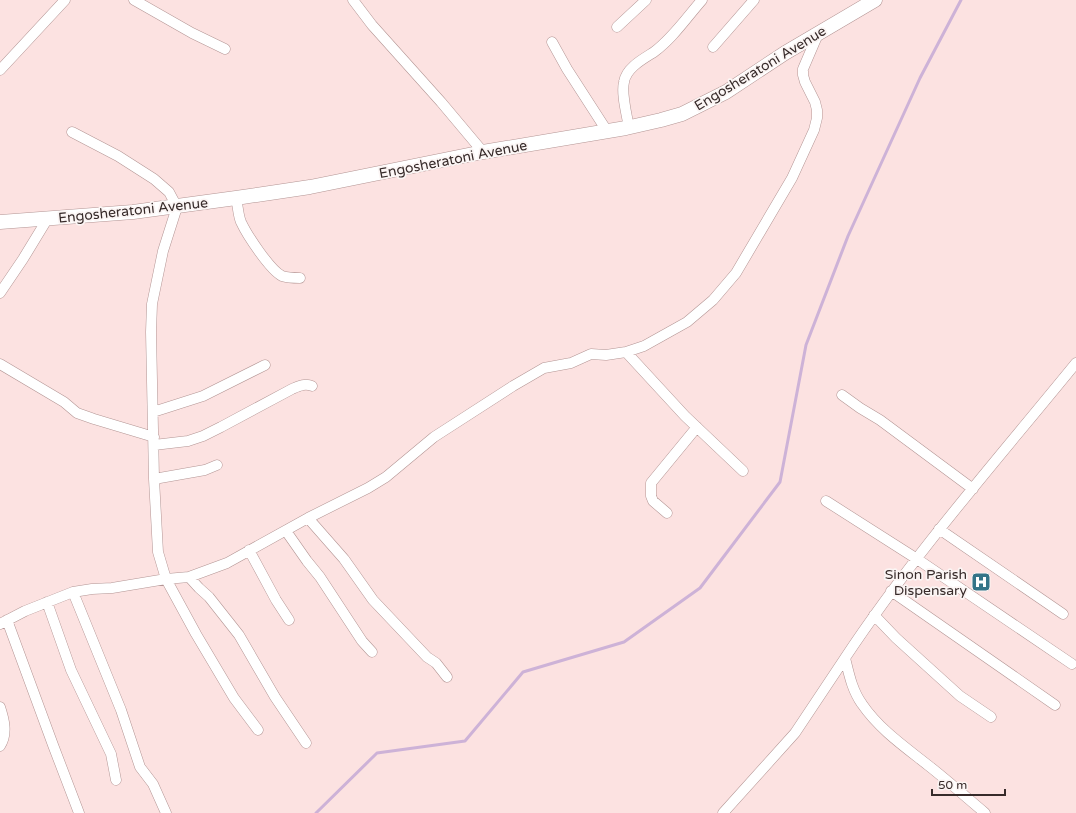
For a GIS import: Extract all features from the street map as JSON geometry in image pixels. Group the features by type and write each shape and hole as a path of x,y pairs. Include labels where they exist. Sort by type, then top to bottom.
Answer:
{"street":[{"path":"0,70 65,0"},
{"path":"134,0 192,33 225,49"},
{"path":"354,0 372,25 432,91 483,152"},
{"path":"617,27 646,0"},
{"path":"629,128 623,90 624,80 636,64 656,51 673,34 702,0"},
{"path":"713,47 754,0"},
{"name":"Engosheratoni Avenue","path":"0,222 133,212 177,207 310,187 483,152 629,128 682,114 726,92 785,53 875,0"},
{"path":"79,813 4,622 73,592 112,588 189,576 227,563 386,477 434,437 513,386 544,368 571,363 591,354 606,355 626,352 644,346 687,322 713,300 736,273 792,178 814,130 817,110 815,102 805,82 803,68 818,34"},
{"path":"552,42 567,69 607,131"},
{"path":"72,132 118,156 154,179 169,192 177,207 162,251 152,304 151,332 154,479 158,552 166,579 211,660 234,698 258,730"},
{"path":"236,198 240,221 273,269 281,275 290,278 300,278"},
{"path":"0,293 24,259 48,218"},
{"path":"626,352 657,387 743,471"},
{"path":"723,813 795,733 891,591 1076,363"},
{"path":"0,364 64,402 77,413 154,441 188,441 203,436 292,389 308,384 312,386"},
{"path":"153,412 203,396 265,365"},
{"path":"842,395 880,420 973,489"},
{"path":"667,513 653,501 650,490 651,483 697,427"},
{"path":"154,479 205,470 217,465"},
{"path":"826,501 917,559 1072,664"},
{"path":"308,518 344,559 373,600 428,658 436,663 447,677"},
{"path":"939,530 1063,614"},
{"path":"286,531 320,577 362,641 372,652"},
{"path":"249,550 276,600 289,620"},
{"path":"189,576 199,588 209,596 239,635 275,697 306,743"},
{"path":"891,591 1055,705"},
{"path":"73,592 118,703 140,768 152,784 166,813"},
{"path":"47,602 71,670 111,754 116,780"},
{"path":"874,615 896,638 960,696 991,718"},
{"path":"845,658 850,681 870,715 886,731 985,813"},
{"path":"0,707 4,724 4,736 0,746"}],"waterway":[{"path":"316,813 377,753 465,741 523,672 624,642 700,588 780,482 806,345 848,236 920,78 961,0"}],"place":[{"name":"Sinon Parish Dispensary","path":"981,582"}]}
